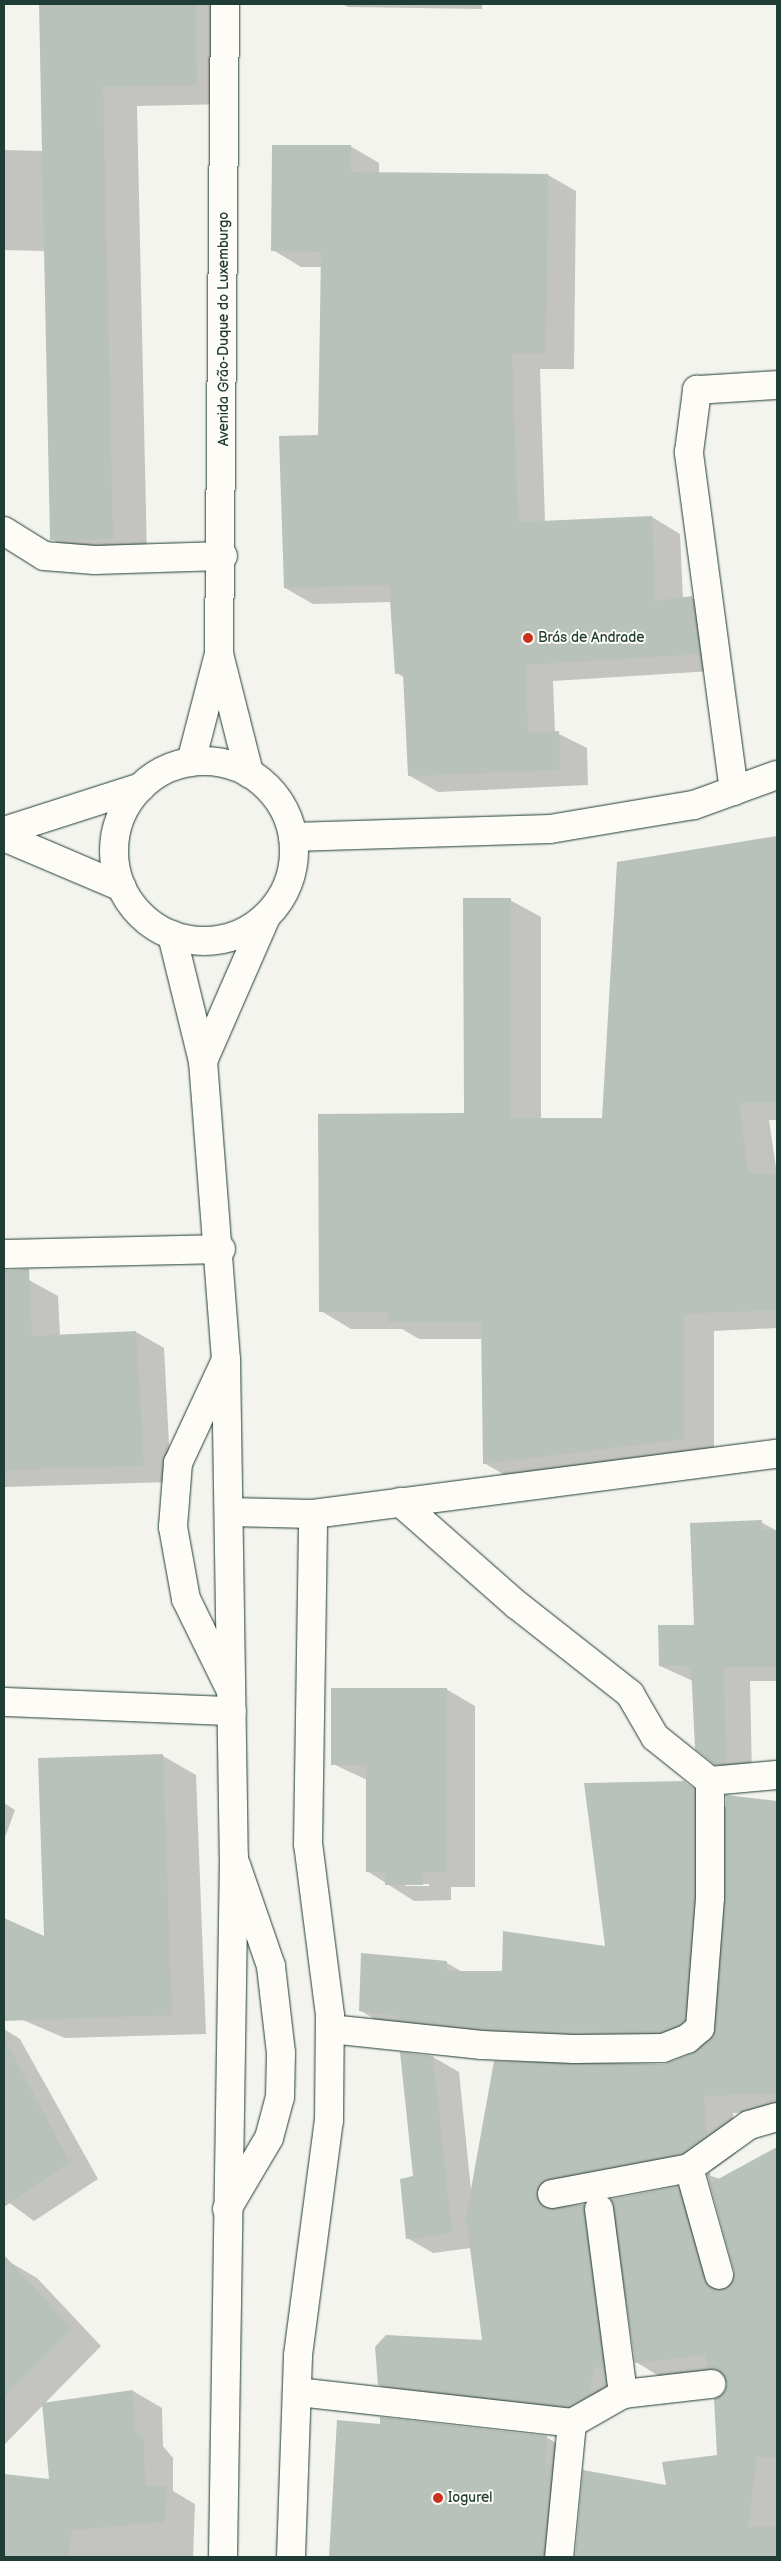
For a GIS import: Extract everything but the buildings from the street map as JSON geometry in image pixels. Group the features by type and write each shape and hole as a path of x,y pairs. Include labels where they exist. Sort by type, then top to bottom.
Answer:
{"street":[{"name":"Avenida Grão-Duque do Luxemburgo","path":"191,762 219,654 223,556 225,4"},
{"path":"734,791 689,452 696,390 777,385"},
{"path":"4,531 44,556 95,560 223,556"},
{"name":"Avenida Grão-Duque do Luxemburgo","path":"219,654 249,773"},
{"path":"4,831 141,787 169,768 191,762 221,762 249,773 278,800 293,837 289,880 266,917 203,1061"},
{"path":"293,837 550,829 694,805 777,775"},
{"path":"141,787 118,828 114,850 122,887 148,921 172,935 196,941 221,939 266,917"},
{"path":"4,837 122,887"},
{"path":"172,935 203,1061 221,1249 226,1360 230,1512 234,1857 223,2557"},
{"path":"4,1254 221,1249"},
{"path":"226,1360 178,1463 173,1527 186,1598 231,1701"},
{"path":"230,1512 314,1514 777,1454"},
{"path":"400,1502 517,1605 630,1694 655,1737 710,1781 777,1776"},
{"path":"291,2557 297,2392 329,2121 330,2029 308,1844 314,1514"},
{"path":"4,1702 231,1701"},
{"path":"330,2029 482,2046 574,2049 663,2048 687,2040 700,2028 710,1898 710,1781"},
{"path":"227,2209 269,2138 280,2097 281,2052 271,1966 234,1857"},
{"path":"552,2194 689,2168 749,2125 777,2117"},
{"path":"689,2168 719,2275"},
{"path":"598,2209 623,2394"},
{"path":"297,2392 572,2423 623,2394 711,2384"},
{"path":"559,2557 572,2423"}],"place":[{"name":"Brás de Andrade","path":"528,638"},
{"name":"Iogurel","path":"438,2498"}]}
